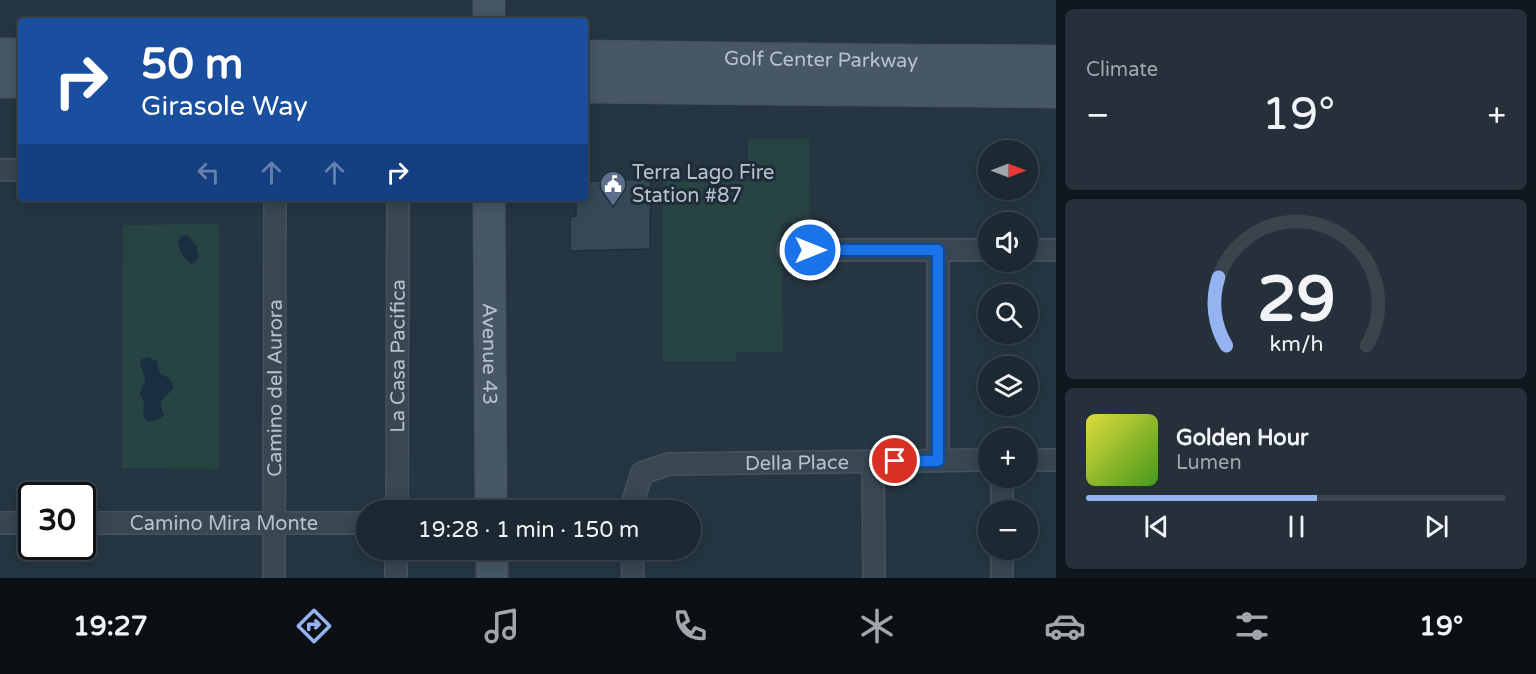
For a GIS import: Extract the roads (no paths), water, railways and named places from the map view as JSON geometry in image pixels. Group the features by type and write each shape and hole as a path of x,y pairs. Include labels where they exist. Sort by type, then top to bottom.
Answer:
{"main road":[{"path":"489,0 489,18"},
{"path":"0,54 18,54"},
{"name":"Golf Center Parkway","path":"588,56 1056,61"},
{"path":"0,82 18,82"},
{"name":"Golf Center Parkway","path":"588,87 1056,92"},
{"name":"Avenue 43","path":"489,201 491,500"},
{"path":"492,560 492,578"}],"street":[{"path":"0,171 18,171"},
{"name":"Camino del Aurora","path":"274,578 275,201"},
{"name":"La Casa Pacifica","path":"397,500 398,201"},
{"path":"788,250 978,250"},
{"path":"938,250 938,461"},
{"path":"1038,250 1056,250"},
{"name":"Della Place","path":"633,500 642,473 669,464 978,460"},
{"path":"1038,460 1056,460"},
{"path":"873,461 874,578"},
{"path":"0,523 18,523"},
{"name":"Camino Mira Monte","path":"96,523 356,523"},
{"path":"396,560 396,578"},
{"path":"632,560 633,578"},
{"path":"1002,560 1002,578"}],"water":[{"path":"188,235 197,245 199,257 195,263 191,264 182,255 178,242 181,236"},
{"path":"147,357 157,361 161,374 169,378 173,386 173,389 161,401 164,415 152,421 147,421 143,417 144,402 140,395 145,378 140,363"}],"place":[{"name":"Terra Lago Fire Station #87","path":"613,207"}]}
